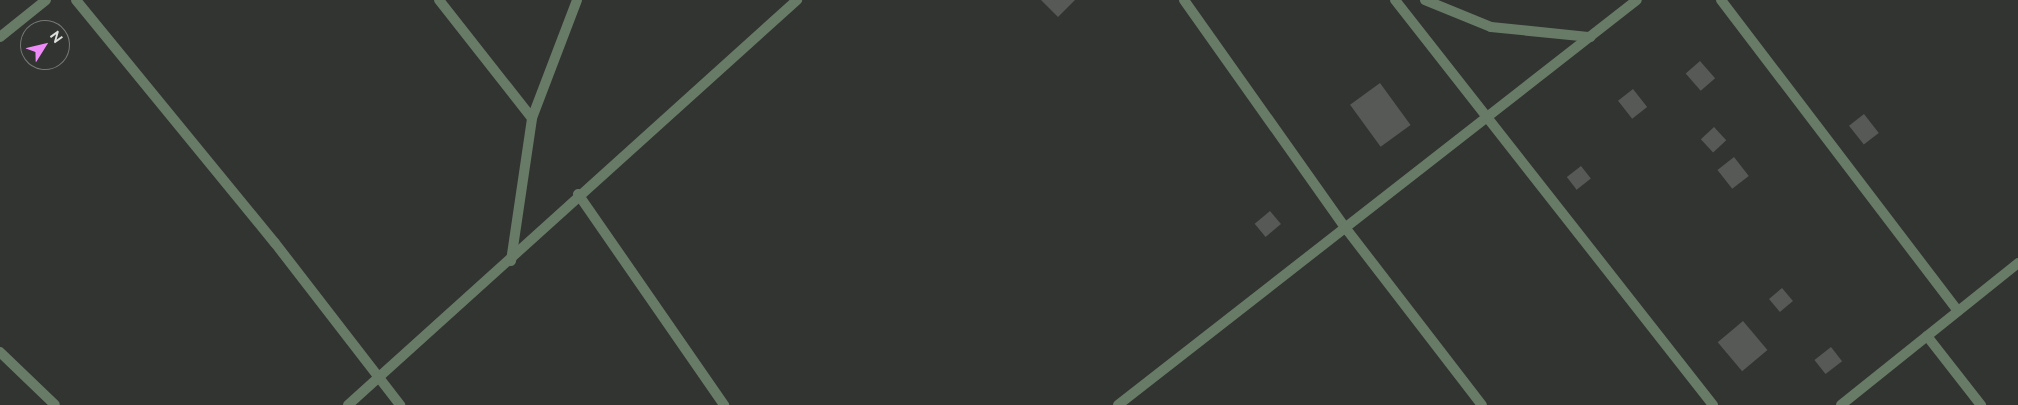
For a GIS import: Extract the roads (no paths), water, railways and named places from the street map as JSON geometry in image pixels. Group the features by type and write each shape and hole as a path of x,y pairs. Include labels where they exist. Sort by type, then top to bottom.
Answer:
{"street":[{"path":"0,37 46,0"},
{"path":"76,0 269,235 400,405"},
{"path":"439,0 532,118"},
{"path":"511,261 532,118 577,0"},
{"path":"348,405 511,261 578,194 797,0"},
{"path":"1184,0 1344,226 1482,405"},
{"path":"1396,0 1713,405"},
{"path":"1425,0 1491,27 1590,37"},
{"path":"1118,405 1344,226 1638,0"},
{"path":"1721,0 1958,311"},
{"path":"578,194 724,405"},
{"path":"1841,405 2018,263"},
{"path":"1927,336 1981,405"},
{"path":"0,352 55,405"}]}
